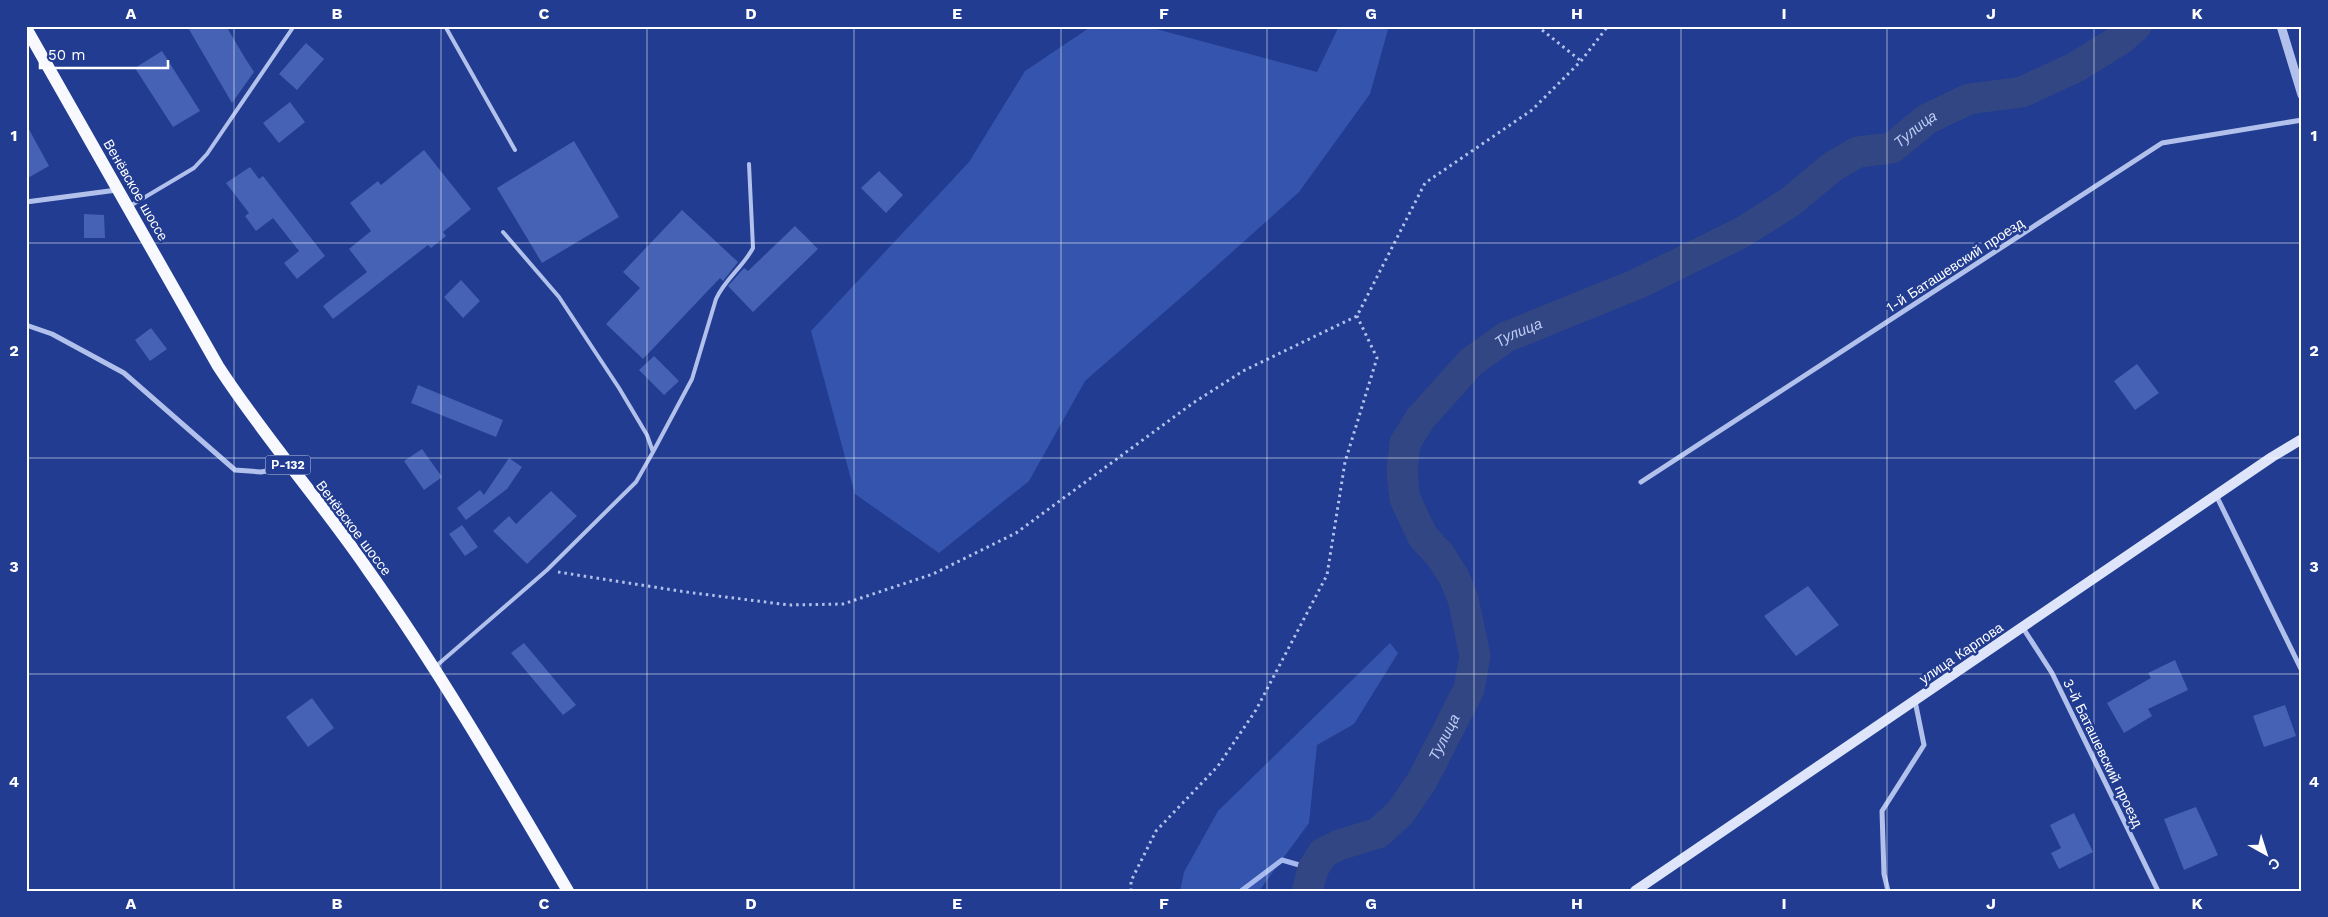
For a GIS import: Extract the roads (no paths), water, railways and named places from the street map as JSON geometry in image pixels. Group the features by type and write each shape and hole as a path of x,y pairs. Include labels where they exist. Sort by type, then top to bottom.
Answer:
{"main road":[{"name":"Венёвское шоссе","path":"26,28 218,366 244,406 368,570 434,668 568,891"},
{"name":"улица Карпова","path":"1635,891 2216,495 2302,439"}],"street":[{"path":"2281,26 2302,95"},
{"name":"1-й Баташевский проезд","path":"1641,482 2162,143 2302,120"},
{"path":"26,202 118,190"},
{"path":"26,326 52,334 124,373 235,470 260,472 289,466"},
{"path":"2216,495 2302,671"},
{"name":"3-й Баташевский проезд","path":"2023,628 2052,673 2158,891"},
{"path":"1888,891 1884,874 1882,811 1924,746 1914,701"}],"lane":[{"path":"128,208 194,168 206,154 294,26"},
{"path":"445,26 514,150"},
{"path":"434,668 547,570 636,482 692,379 721,288 748,258 753,248 749,164"},
{"path":"503,232 560,297 628,404 646,435 653,452"}],"waterway":[{"name":"Тулица","path":"1307,891 1313,869 1323,853 1339,845 1378,833 1400,813 1422,781 1469,689 1475,656 1463,599 1454,577 1440,555 1423,537 1405,499 1402,471 1405,443 1420,419 1471,362 1506,337 1637,284 1741,233 1790,202 1832,167 1858,152 1892,148 1927,119 1969,99 2022,92 2076,67 2121,39 2136,26"},
{"path":"1241,891 1282,860 1313,869"}]}
